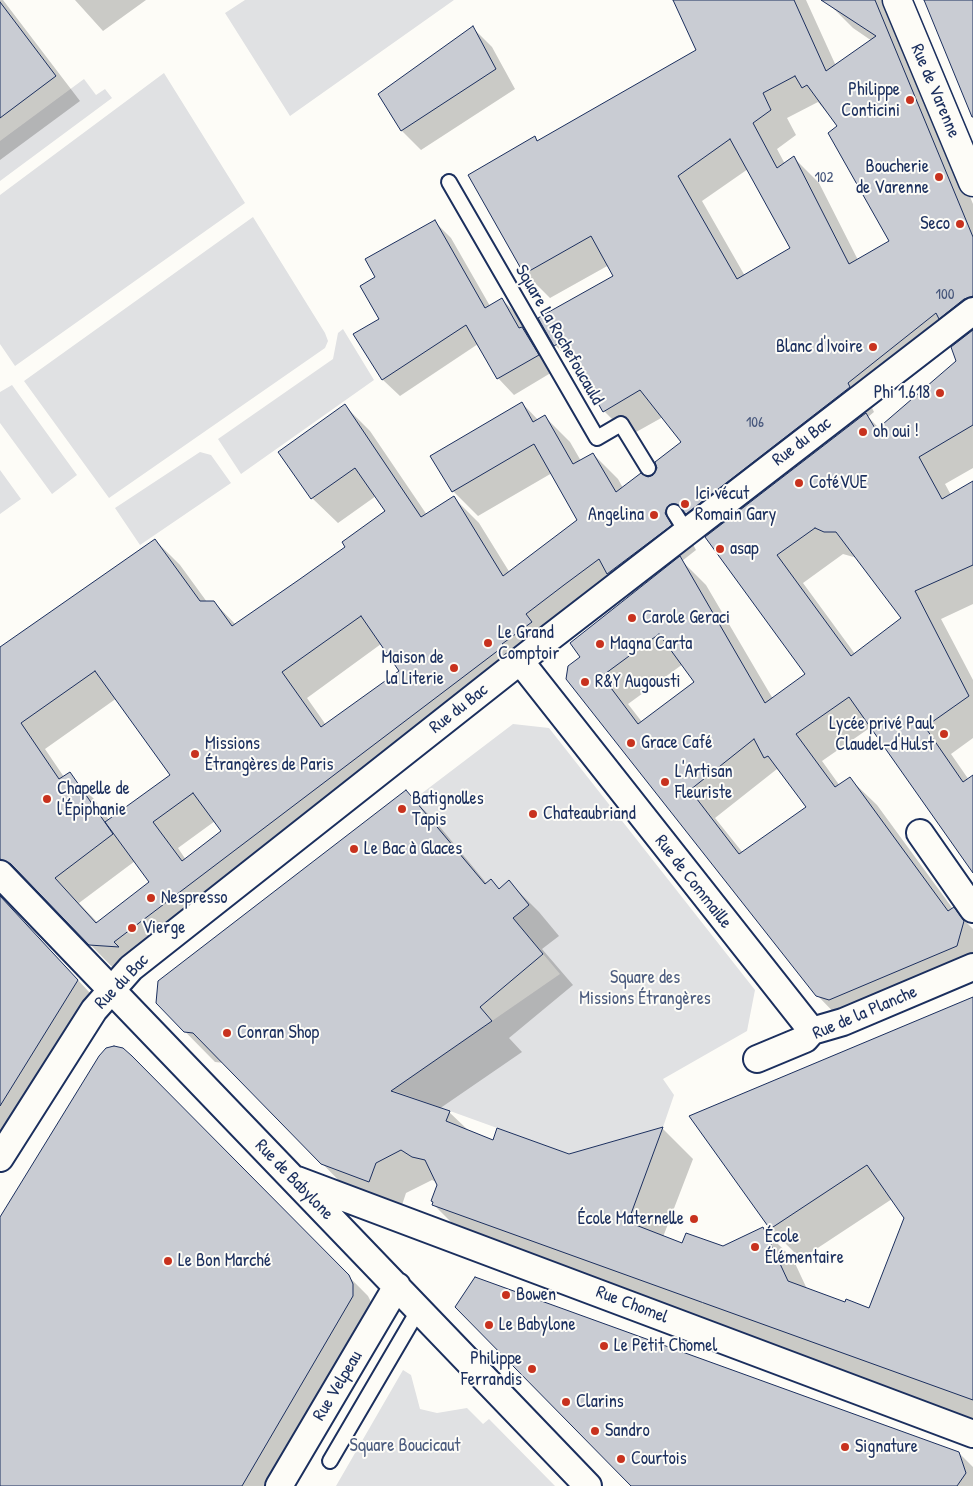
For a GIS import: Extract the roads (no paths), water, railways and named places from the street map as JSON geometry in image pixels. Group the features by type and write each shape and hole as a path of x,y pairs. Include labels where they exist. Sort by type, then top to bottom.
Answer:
{"street":[{"name":"Rue de Varenne","path":"897,0 973,182"},
{"name":"Rue du Bac","path":"0,1158 94,1010 110,989 131,968 520,661 680,522 973,311"},
{"name":"Rue de Commaille","path":"520,661 812,1031"},
{"path":"920,833 973,909"},
{"name":"Rue de Babylone","path":"0,874 588,1486"},
{"name":"Rue de la Planche","path":"757,1060 805,1039 812,1031 843,1022 973,967"},
{"name":"Rue Chomel","path":"290,1178 973,1434"},
{"name":"Rue Velpeau","path":"279,1486 396,1286"}],"lane":[{"name":"Square La Rochefoucauld","path":"449,182 597,438 621,424 648,468"},
{"path":"330,1461 419,1309"}],"place":[{"name":"Philippe Conticini","path":"910,100"},
{"name":"Boucherie de Varenne","path":"939,177"},
{"name":"Seco","path":"960,224"},
{"name":"Blanc d'Ivoire","path":"873,347"},
{"name":"Phi 1.618","path":"940,393"},
{"name":"oh oui !","path":"863,432"},
{"name":"CotéVUE","path":"799,483"},
{"name":"Ici vécut Romain Gary","path":"685,504"},
{"name":"Angelina","path":"654,515"},
{"name":"asap","path":"720,549"},
{"name":"Carole Geraci","path":"632,618"},
{"name":"Le Grand Comptoir","path":"488,643"},
{"name":"Magna Carta","path":"600,644"},
{"name":"Maison de la Literie","path":"454,668"},
{"name":"R&Y Augousti","path":"585,682"},
{"name":"Lycée privé Paul Claudel-d'Hulst","path":"944,734"},
{"name":"Grace Café","path":"631,743"},
{"name":"Missions Étrangères de Paris","path":"195,754"},
{"name":"L'Artisan Fleuriste","path":"665,782"},
{"name":"Chapelle de l'Épiphanie","path":"47,799"},
{"name":"Batignolles Tapis","path":"402,809"},
{"name":"Chateaubriand","path":"533,814"},
{"name":"Le Bac à Glaces","path":"354,849"},
{"name":"Nespresso","path":"151,898"},
{"name":"Vierge","path":"132,928"},
{"name":"Conran Shop","path":"227,1033"},
{"name":"École Maternelle","path":"694,1219"},
{"name":"École Élémentaire","path":"755,1247"},
{"name":"Le Bon Marché","path":"168,1261"},
{"name":"Bowen","path":"506,1295"},
{"name":"Le Babylone","path":"489,1325"},
{"name":"Le Petit Chomel","path":"604,1346"},
{"name":"Philippe Ferrandis","path":"532,1369"},
{"name":"Clarins","path":"566,1402"},
{"name":"Sandro","path":"595,1431"},
{"name":"Signature","path":"845,1447"},
{"name":"Courtois","path":"621,1459"}],"park label":[{"name":"Square des Missions Étrangères","path":"645,988"},
{"name":"Square Boucicaut","path":"405,1446"}]}
